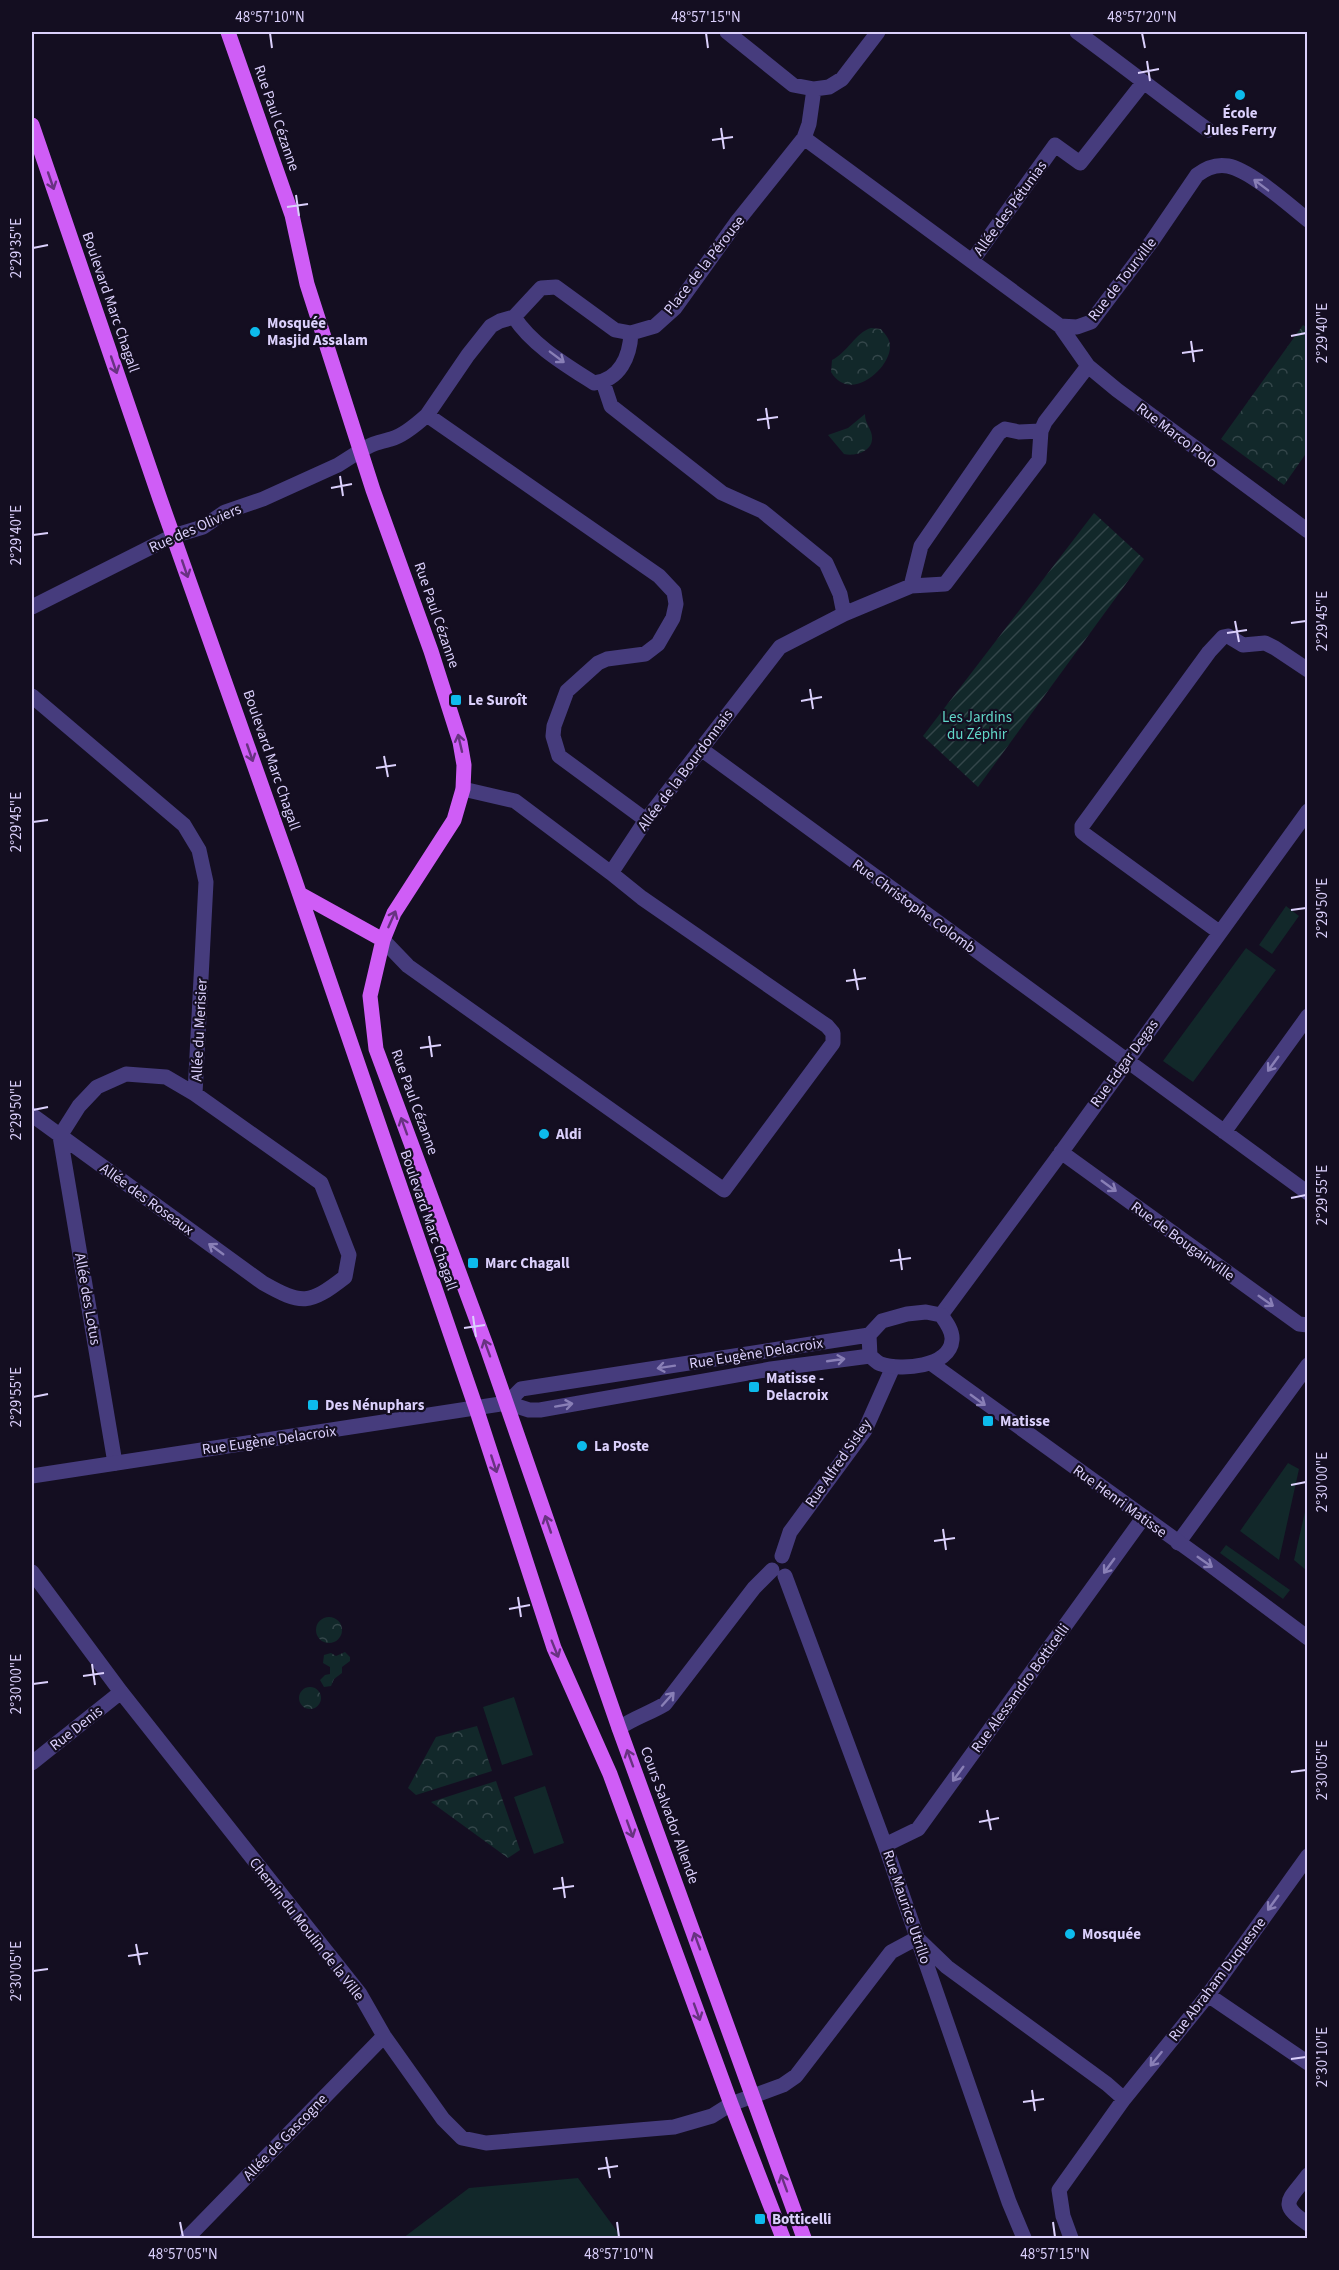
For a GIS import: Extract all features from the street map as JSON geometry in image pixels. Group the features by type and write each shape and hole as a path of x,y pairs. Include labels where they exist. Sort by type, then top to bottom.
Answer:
{"main road":[{"name":"Rue Paul Cézanne","path":"228,32 292,215 307,284 360,451 431,651 460,742 464,765 463,789 454,820 394,913 383,940 370,996 376,1049 507,1403"},
{"name":"Boulevard Marc Chagall","path":"32,126 173,536 300,894 476,1408"},
{"path":"300,894 383,940"},
{"name":"Cours Salvador Allende","path":"507,1403 619,1728 804,2238"},
{"path":"476,1408 554,1648 610,1774 731,2104 783,2238"}],"street":[{"path":"727,32 793,85 814,89 829,87 842,80 878,32"},
{"path":"1077,32 1208,130"},
{"name":"Allée des Pétunias","path":"972,261 1055,145 1080,163 1143,83"},
{"name":"Place de la Pérouse","path":"631,333 655,326 675,308 736,223 804,138 809,124 814,89"},
{"path":"804,138 1060,326"},
{"name":"Rue de Tourville","path":"1060,326 1077,327 1091,322 1152,241 1197,175 1203,170 1222,165 1245,173 1308,220"},
{"path":"514,317 536,341 594,382 603,382 613,377 629,354 631,333 615,330 556,286 541,288 514,317 491,326 468,355 427,416 659,576 674,592 676,604 673,618 658,644 645,654 607,659 598,663 567,691 554,726 553,736 559,756 646,820"},
{"name":"Rue Marco Polo","path":"1060,326 1088,366 1117,390 1308,531"},
{"name":"Allée de la Bourdonnais","path":"611,873 646,820 780,647 844,614 911,586 945,584 1039,460 1041,431 1045,422 1088,366"},
{"path":"603,382 611,406 723,493 762,511 826,563 840,594 844,614"},
{"name":"Rue des Oliviers","path":"32,607 173,536 203,527 225,512 263,499 338,465 378,441 392,439 427,416"},
{"path":"911,586 921,546 999,433 1005,429 1019,432 1041,431"},
{"path":"1219,932 1087,836 1082,832 1082,826 1213,647 1223,637 1228,636 1243,645 1265,643 1308,670"},
{"name":"Allée du Merisier","path":"32,696 184,825 199,850 206,882 195,1094 321,1183 349,1255 345,1277 326,1291 309,1299 290,1298 263,1283"},
{"name":"Rue Christophe Colomb","path":"701,749 1308,1193"},
{"path":"383,940 408,966 724,1190 832,1043 834,1033 827,1026 642,898 515,801 463,789"},
{"name":"Rue Edgar Degas","path":"941,1315 1308,811"},
{"path":"1224,1132 1308,1016"},
{"path":"60,1136 79,1106 97,1087 126,1074 165,1077 195,1094"},
{"name":"Allée des Roseaux","path":"32,1115 263,1283"},
{"name":"Allée des Lotus","path":"60,1136 115,1463"},
{"name":"Rue de Bougainville","path":"1061,1152 1281,1311 1299,1323 1308,1325"},
{"path":"926,1312 941,1315 953,1339 948,1352 932,1364 893,1367 879,1364 870,1356 869,1335 882,1321 907,1314 926,1312"},
{"name":"Rue Eugène Delacroix","path":"507,1403 521,1389 869,1335"},
{"name":"Rue Eugène Delacroix","path":"32,1476 507,1403 529,1410 540,1410 749,1373 870,1356"},
{"name":"Rue Henri Matisse","path":"932,1364 1308,1638"},
{"path":"1178,1543 1308,1365"},
{"name":"Rue Alfred Sisley","path":"782,1556 790,1532 865,1430 893,1367"},
{"name":"Rue Alessandro Botticelli","path":"885,1845 918,1829 1143,1518"},
{"name":"Rue Maurice Utrillo","path":"782,1556 788,1559 791,1565 790,1572 778,1573 885,1845 1009,2202 1024,2238"},
{"name":"Chemin du Moulin de la Ville","path":"32,1572 121,1692 360,1994 384,2036 453,2131 462,2138 486,2144 674,2127 712,2116 731,2104 753,2095"},
{"path":"619,1728 636,1717 665,1704 754,1588 778,1573"},
{"name":"Rue Denis","path":"32,1763 121,1692"},
{"name":"Rue Abraham Duquesne","path":"1071,2238 1063,2216 1059,2190 1124,2099 1208,1995 1308,1856"},
{"path":"753,2095 783,2085 796,2076 891,1952 917,1938 947,1967 1107,2084 1124,2099"},
{"path":"1208,1995 1308,2063"},
{"name":"Allée de Gascogne","path":"188,2238 384,2036"},
{"path":"1308,2175 1289,2201 1288,2206 1291,2212 1308,2224"}],"green space":[{"path":"1303,325 1308,328 1307,452 1284,485 1221,439"},
{"path":"871,328 881,329 889,341 889,355 884,364 868,379 858,384 848,385 839,381 831,372 832,360 838,357 860,334"},
{"path":"865,414 872,438 869,448 860,453 844,454 828,435 848,428"},
{"name":"Les Jardins du Zéphir","path":"1094,513 1144,559 978,787 923,736"},
{"path":"1286,906 1299,916 1272,954 1259,945"},
{"path":"1246,948 1276,970 1193,1082 1163,1061"},
{"path":"1288,1463 1299,1469 1279,1560 1240,1531"},
{"path":"1307,1503 1308,1567 1306,1570 1294,1560"},
{"path":"1226,1545 1290,1590 1283,1599 1220,1553"},
{"path":"329,1617 339,1620 342,1630 339,1640 329,1643 319,1640 316,1630 319,1620"},
{"path":"345,1652 350,1657 350,1661 342,1667 342,1673 334,1679 331,1686 324,1687 320,1680 330,1674 330,1667 323,1663 324,1655 331,1653 336,1656"},
{"path":"306,1687 314,1687 321,1694 321,1702 314,1709 306,1709 299,1702 299,1694"},
{"path":"514,1697 533,1755 502,1765 483,1707"},
{"path":"477,1726 492,1771 416,1795 408,1788 436,1737"},
{"path":"496,1781 520,1850 508,1858 431,1802"},
{"path":"545,1786 564,1843 534,1854 514,1797"},
{"path":"578,2178 622,2238 403,2238 469,2188"}],"place":[{"name":"École Jules Ferry","path":"1240,95"},
{"name":"Mosquée Masjid Assalam","path":"255,332"},
{"name":"Le Suroît","path":"456,700"},
{"name":"Aldi","path":"544,1134"},
{"name":"Marc Chagall","path":"473,1263"},
{"name":"Matisse - Delacroix","path":"754,1387"},
{"name":"Des Nénuphars","path":"313,1405"},
{"name":"Matisse","path":"988,1421"},
{"name":"La Poste","path":"582,1446"},
{"name":"Mosquée","path":"1070,1934"},
{"name":"Botticelli","path":"760,2219"}]}
